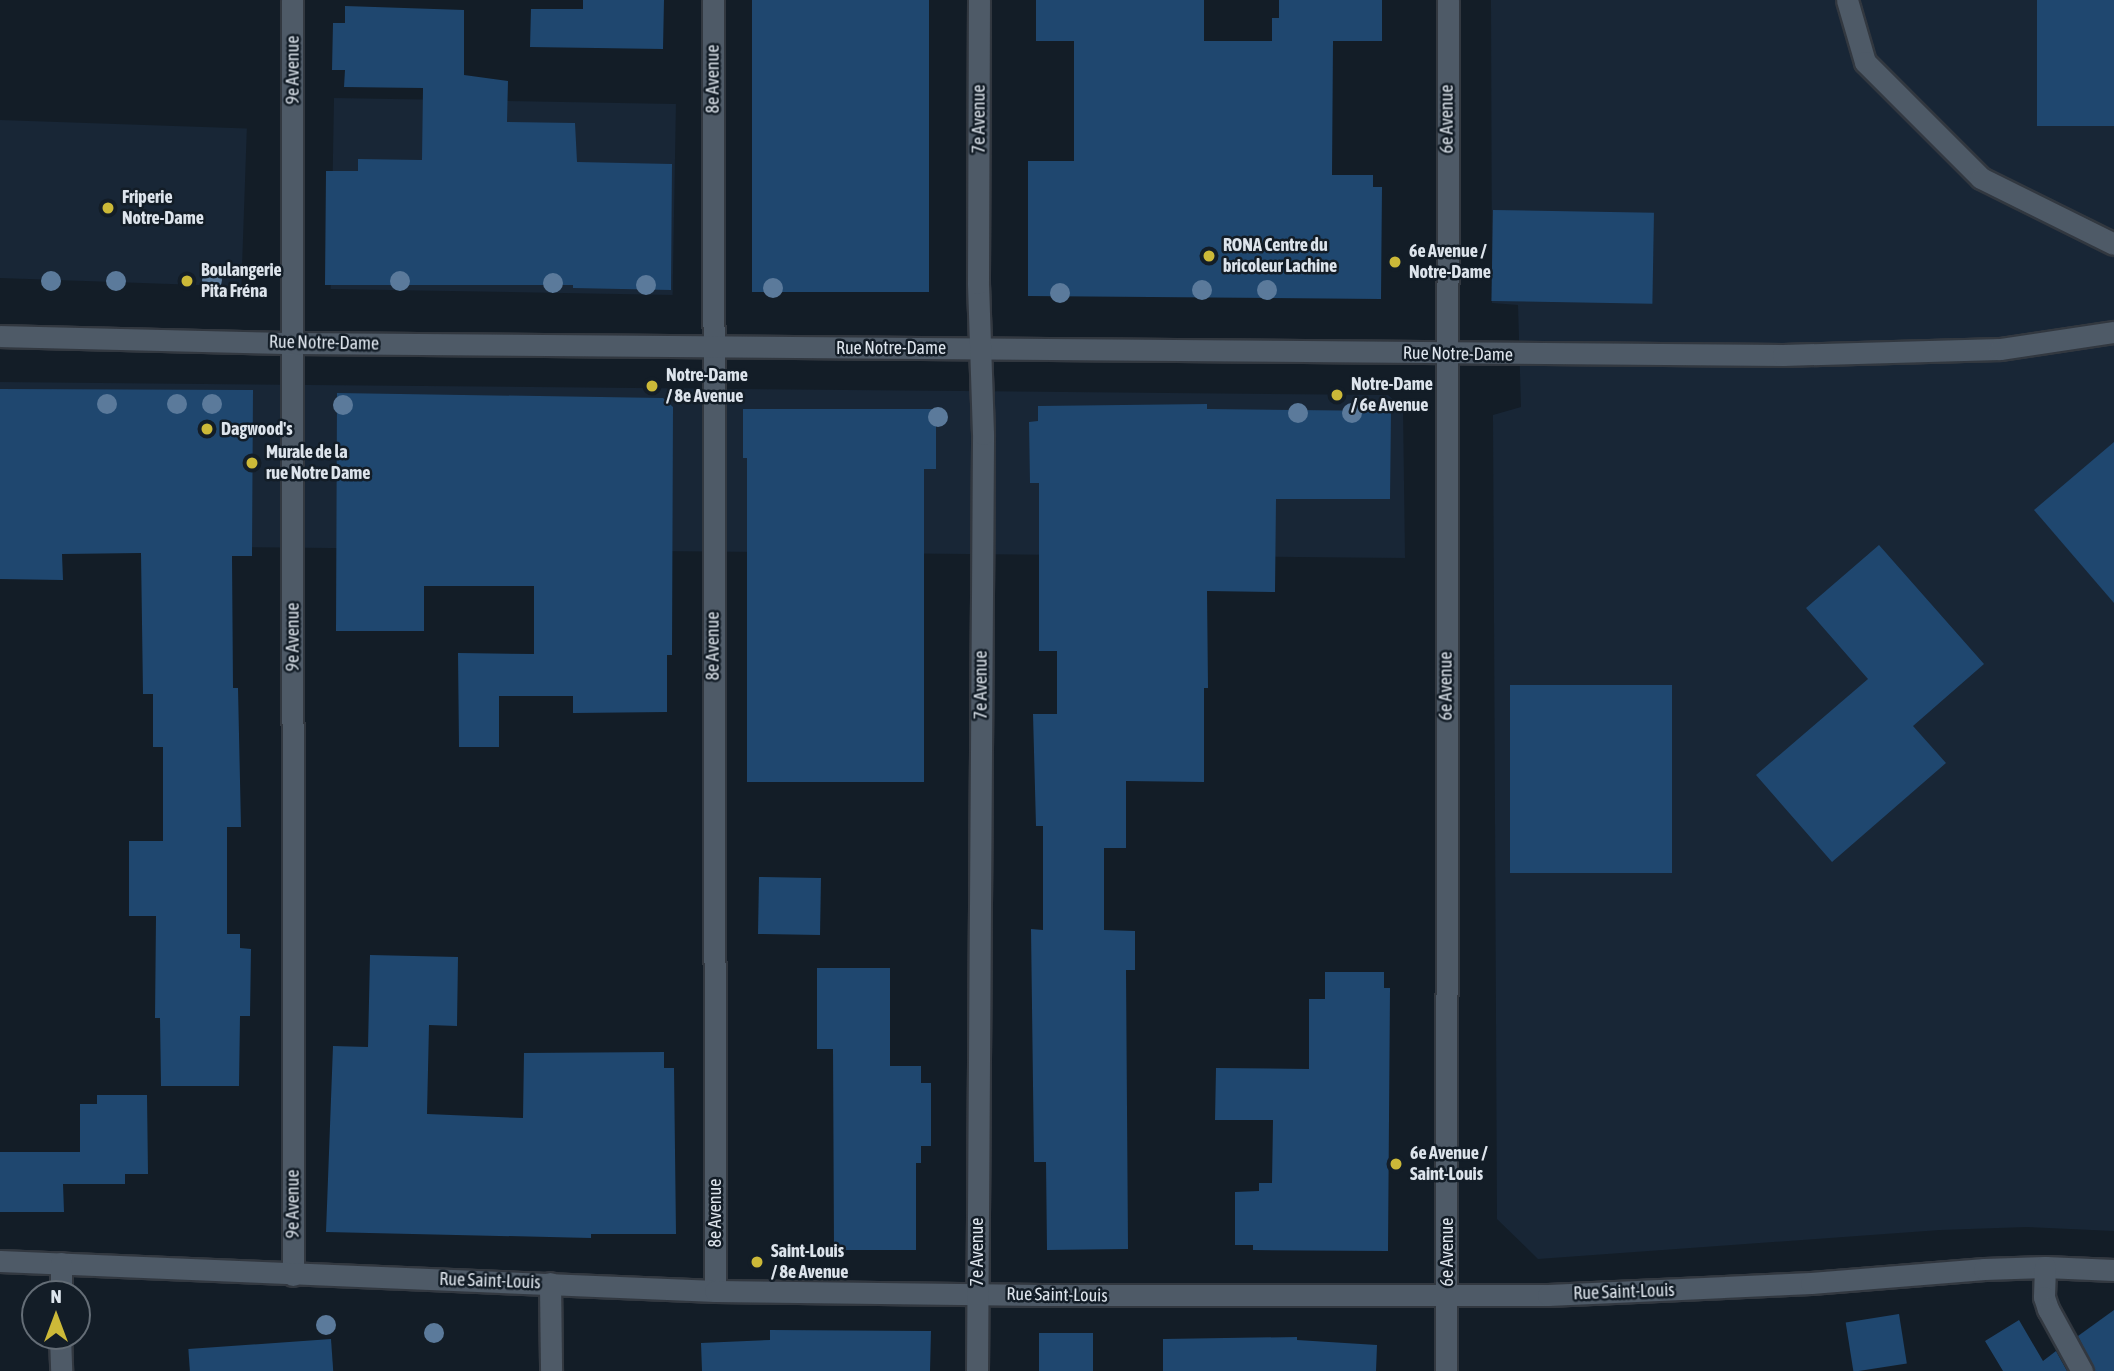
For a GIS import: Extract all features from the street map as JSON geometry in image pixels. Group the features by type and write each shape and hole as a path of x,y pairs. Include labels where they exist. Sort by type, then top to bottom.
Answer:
{"street":[{"name":"9e Avenue","path":"292,0 293,1275"},
{"name":"8e Avenue","path":"713,0 715,1291"},
{"name":"7e Avenue","path":"977,1371 983,434 979,0"},
{"name":"6e Avenue","path":"1447,1371 1448,0"},
{"path":"1847,0 1865,62 1981,178 2114,244"},
{"name":"Rue Notre-Dame","path":"0,336 294,343 1783,355 2000,349 2114,332"},
{"name":"Rue Saint-Louis","path":"0,1261 715,1291 977,1293 1641,1293 2045,1267 2114,1270"},
{"path":"61,1264 61,1280"},
{"path":"2045,1267 2045,1297 2048,1309 2082,1371"},
{"path":"550,1283 551,1371"},
{"path":"61,1350 61,1371"}],"shaded area":[{"path":"1491,0 2114,0 2114,1231 2027,1227 1940,1230 1538,1259 1497,1219 1493,415 1521,407 1518,305 1492,303"},
{"path":"334,98 676,104 673,295 331,289"},
{"path":"0,120 247,129 241,287 0,278"},
{"path":"0,382 1388,395 1403,408 1405,558 0,545"}],"building":[{"path":"583,0 664,0 663,49 530,47 531,9 583,9"},
{"path":"752,0 929,0 929,292 752,292"},
{"path":"1036,0 1204,0 1204,41 1272,41 1272,18 1279,18 1279,0 1382,0 1382,41 1333,41 1332,175 1373,175 1373,187 1382,187 1381,299 1028,296 1028,161 1074,161 1074,41 1036,41"},
{"path":"2037,0 2114,0 2114,126 2037,126"},
{"path":"345,6 464,10 464,75 508,81 507,122 575,123 577,162 672,164 671,290 573,288 573,285 325,285 326,171 358,171 358,159 422,160 423,88 344,87 345,70 332,70 333,23 345,23"},
{"path":"1493,210 1654,213 1652,304 1491,301"},
{"path":"0,389 253,390 252,556 232,556 233,688 238,688 241,827 227,827 227,934 240,934 240,948 251,949 250,1016 240,1016 239,1086 161,1086 160,1018 155,1018 156,916 129,916 129,841 163,841 163,747 153,747 153,694 143,694 141,553 62,554 63,580 0,579"},
{"path":"337,393 663,398 673,407 672,655 667,655 667,712 573,713 573,696 499,696 499,747 459,747 458,653 534,654 534,586 424,586 424,631 336,631"},
{"path":"1207,404 1207,409 1391,411 1390,499 1276,499 1275,592 1207,591 1208,688 1204,688 1204,782 1126,781 1126,848 1104,848 1104,930 1135,931 1135,970 1126,970 1128,1249 1047,1250 1046,1162 1034,1162 1031,929 1043,930 1043,826 1036,826 1033,714 1057,714 1057,651 1039,651 1039,483 1030,483 1029,422 1038,421 1038,406"},
{"path":"743,409 936,409 936,469 924,469 924,782 747,782 747,458 743,458"},
{"path":"2114,442 2114,603 2034,510"},
{"path":"1879,545 1984,664 1913,726 1946,763 1832,862 1756,775 1868,679 1806,608"},
{"path":"1510,685 1672,685 1672,873 1510,873"},
{"path":"759,877 821,878 820,935 758,934"},
{"path":"370,955 458,957 457,1026 429,1025 427,1114 523,1118 524,1053 664,1052 664,1068 674,1068 676,1234 591,1234 591,1238 326,1232 333,1046 368,1047"},
{"path":"817,968 890,968 890,1066 921,1066 921,1083 931,1083 931,1146 921,1146 921,1163 916,1163 916,1250 834,1250 833,1049 817,1049"},
{"path":"1325,972 1384,972 1384,988 1390,988 1388,1251 1253,1250 1253,1245 1235,1245 1235,1192 1259,1191 1259,1183 1272,1183 1273,1120 1215,1120 1216,1068 1309,1069 1309,999 1325,999"},
{"path":"97,1095 147,1095 148,1174 125,1174 125,1184 63,1184 64,1212 0,1212 0,1152 80,1152 80,1104 97,1104"},
{"path":"2114,1310 2114,1371 2095,1371 2078,1336"},
{"path":"1899,1314 1907,1363 1853,1371 1846,1322"},
{"path":"2019,1320 2043,1361 2056,1351 2067,1371 2003,1371 1985,1341"},
{"path":"770,1330 931,1331 930,1371 702,1371 701,1343 770,1340"},
{"path":"1039,1333 1093,1333 1093,1371 1039,1371"},
{"path":"1297,1337 1297,1340 1377,1345 1376,1371 1163,1371 1163,1339"},
{"path":"331,1339 333,1371 190,1371 188,1349"}],"place":[{"name":"Friperie Notre-Dame","path":"108,208"},
{"name":"RONA Centre du bricoleur Lachine","path":"1209,256"},
{"name":"6e Avenue / Notre-Dame","path":"1395,262"},
{"name":"Boulangerie Pita Fréna","path":"187,281"},
{"name":"Notre-Dame / 8e Avenue","path":"652,386"},
{"name":"Notre-Dame / 6e Avenue","path":"1337,395"},
{"name":"Dagwood's","path":"207,429"},
{"name":"Murale de la rue Notre Dame","path":"252,463"},
{"name":"6e Avenue / Saint-Louis","path":"1396,1164"},
{"name":"Saint-Louis / 8e Avenue","path":"757,1262"}]}
